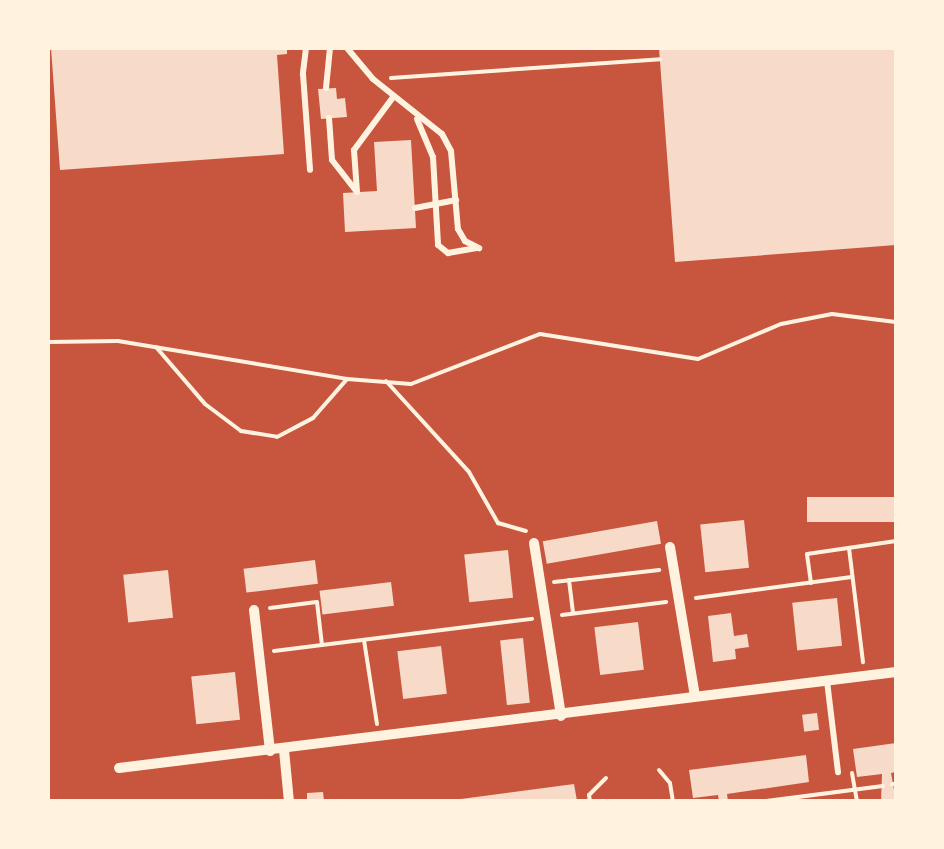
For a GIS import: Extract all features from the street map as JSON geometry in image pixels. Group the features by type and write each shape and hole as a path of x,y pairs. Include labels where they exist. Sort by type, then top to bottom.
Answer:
{"street":[{"path":"534,543 561,716"},
{"path":"670,547 695,696"},
{"path":"254,610 270,752"},
{"path":"119,768 896,672"},
{"path":"284,750 290,802"}],"lane":[{"path":"306,48 303,74 310,170"},
{"path":"326,88 330,48"},
{"path":"347,48 373,79 442,134 451,151 458,230 464,240 479,248 448,253 438,245 433,157 415,114"},
{"path":"328,118 332,160 357,192 354,150 394,96"},
{"path":"415,208 456,200"},
{"path":"827,681 838,772"}],"path":[{"path":"373,79 660,60"},
{"path":"48,342 118,341 347,380 411,384 540,334 698,359 781,324 832,314 896,322"},
{"path":"156,348 217,413 241,431 277,438 312,418 347,380"},
{"path":"386,382 469,472 498,522 532,532 534,543"},
{"path":"811,583 807,554 896,541"},
{"path":"849,548 865,676"},
{"path":"541,584 673,568"},
{"path":"569,580 574,613"},
{"path":"254,610 317,602 322,645"},
{"path":"364,640 379,738"},
{"path":"659,770 670,783 672,802"},
{"path":"838,772 853,773 857,802"},
{"path":"590,802 589,796 606,778"},
{"path":"762,801 883,786"}],"building":[{"path":"51,48 287,48 287,54 277,55 284,154 60,170"},
{"path":"659,48 896,48 896,245 675,262"},
{"path":"336,88 337,99 345,98 347,117 321,119 318,89"},
{"path":"411,140 416,228 345,232 343,193 377,191 374,142"},
{"path":"807,497 896,497 896,522 807,522"},
{"path":"744,520 749,568 705,572 700,525"},
{"path":"657,521 661,544 547,564 543,541"},
{"path":"508,550 513,598 469,602 464,555"},
{"path":"315,560 318,584 246,593 244,569"},
{"path":"168,570 173,618 128,622 123,575"},
{"path":"391,582 394,606 322,615 320,591"},
{"path":"837,598 842,646 797,650 792,603"},
{"path":"731,613 734,636 747,634 749,647 735,649 736,659 713,662 708,616"},
{"path":"638,622 644,670 600,675 594,627"},
{"path":"523,638 530,703 507,705 500,640"},
{"path":"441,646 447,694 403,699 397,651"},
{"path":"235,672 240,720 196,724 191,677"},
{"path":"817,713 819,730 804,732 802,715"},
{"path":"896,743 896,772 891,773 896,801 881,801 882,774 857,777 853,749"},
{"path":"806,755 809,782 727,794 728,801 719,801 718,795 693,798 689,770"},
{"path":"574,784 577,801 461,801 461,799"},
{"path":"323,792 324,801 307,801 307,793"}]}
